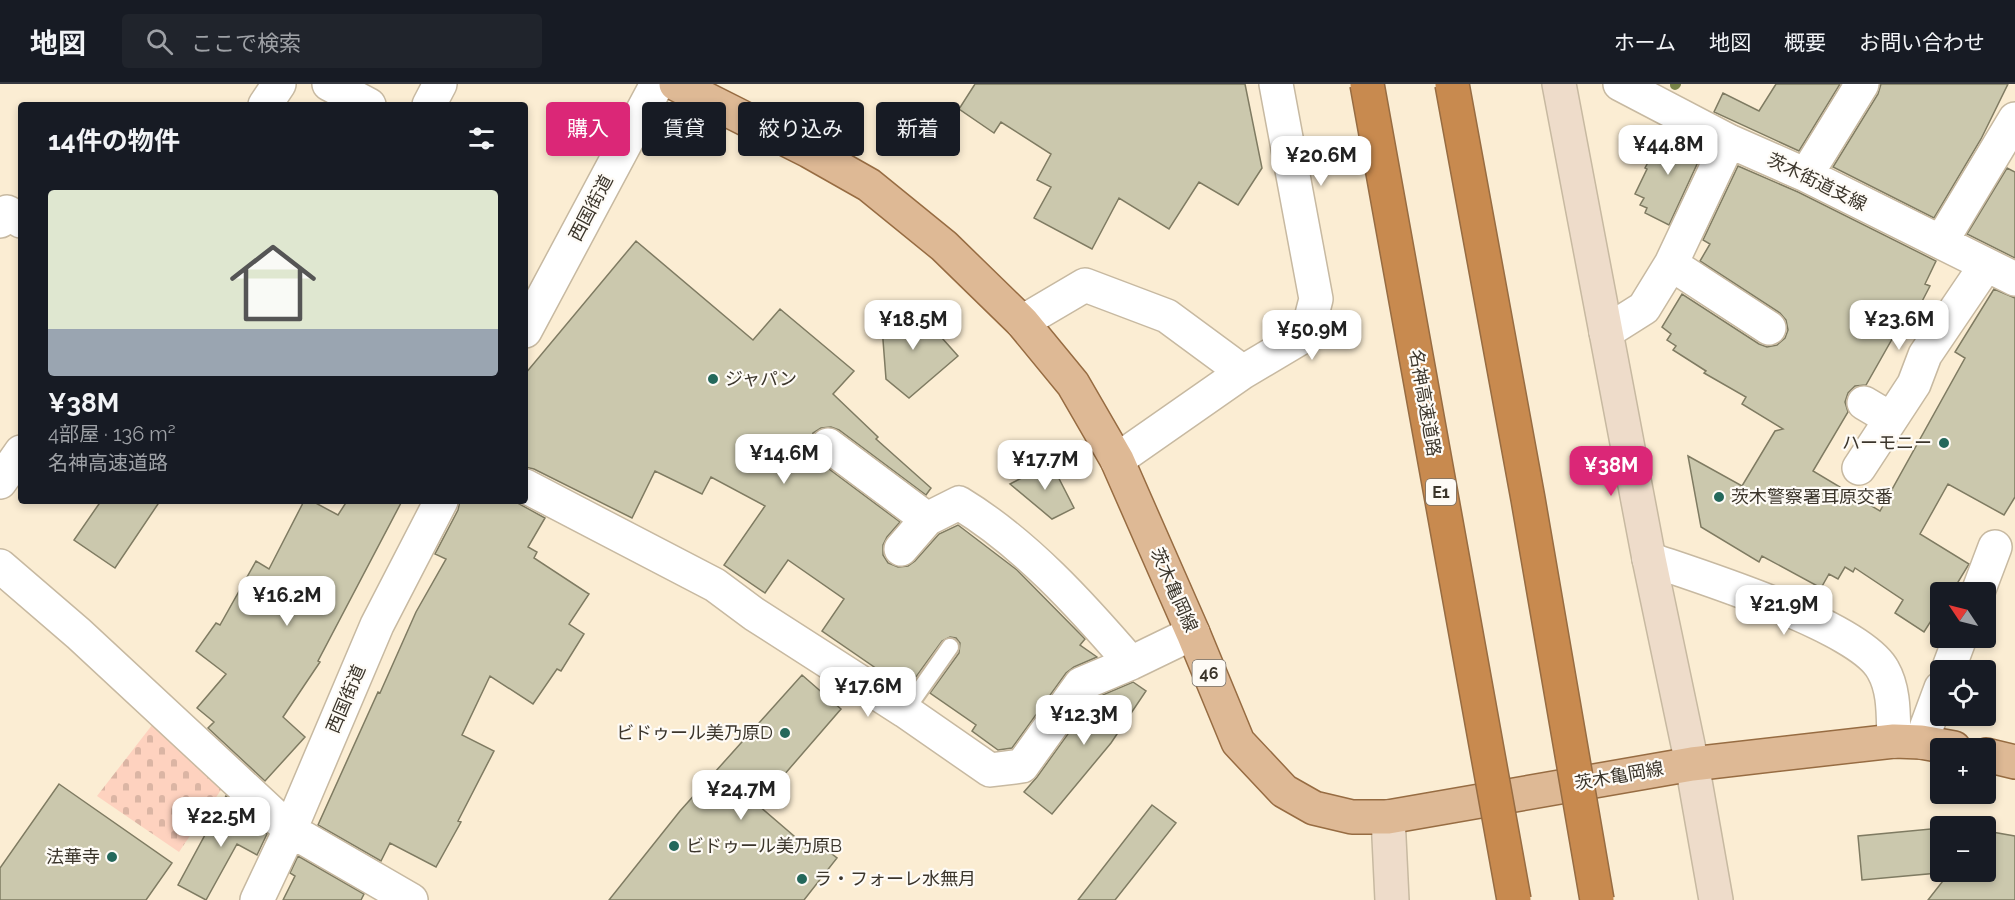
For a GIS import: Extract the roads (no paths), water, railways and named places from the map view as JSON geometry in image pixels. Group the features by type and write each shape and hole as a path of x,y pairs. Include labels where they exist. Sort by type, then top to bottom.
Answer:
{"highway":[{"name":"名神高速道路","path":"1367,84 1514,900"},
{"path":"1452,84 1528,499 1597,900"}],"main road":[{"name":"茨木亀岡線","path":"676,84 869,185 944,246 1022,322 1072,384 1117,460 1238,742 1284,791 1314,808 1352,817 1388,817 1692,764 1907,742 1930,745"},
{"path":"1996,757 2015,762"}],"street":[{"path":"267,102 279,84"},
{"path":"329,84 363,102"},
{"path":"431,102 440,84"},
{"name":"西国街道","path":"528,325 657,84"},
{"path":"1117,460 1243,372 1307,334 1316,299 1276,84"},
{"path":"1559,84 1649,559 1692,764 1716,900"},
{"name":"茨木街道支線","path":"1620,84 1730,141 1806,175 2001,272"},
{"path":"1806,175 1862,84"},
{"path":"1941,242 2015,119"},
{"path":"1606,332 1644,308 1671,264 1730,141"},
{"path":"0,221 7,212 18,219"},
{"path":"1671,264 1769,328"},
{"path":"1859,468 1877,411 1914,384 1925,355 2001,272"},
{"path":"1022,322 1085,285 1167,316 1243,372"},
{"path":"828,445 927,519"},
{"path":"0,482 18,456"},
{"path":"528,488 715,585 754,614 905,711 990,770 1022,766 1081,684 1193,633"},
{"path":"902,549 927,519 959,503 985,519 1065,589 1131,663"},
{"name":"西国街道","path":"258,900 377,625 439,504"},
{"path":"1981,582 1995,548"},
{"path":"1649,559 1780,605 1870,654 1882,668 1892,688 1907,742"},
{"path":"0,566 79,634 290,830 411,900"},
{"path":"1907,742 1930,705"},
{"path":"1388,817 1392,900"}],"lane":[{"path":"905,711 950,647"}],"place":[{"name":"ジャパン","path":"713,379"},
{"name":"ハーモニー","path":"1944,443"},
{"name":"茨木警察署耳原交番","path":"1719,497"},
{"name":"ビドゥール美乃原D","path":"785,733"},
{"name":"ビドゥール美乃原B","path":"674,846"},
{"name":"法華寺","path":"112,857"},
{"name":"ラ・フォーレ水無月","path":"802,879"}]}
